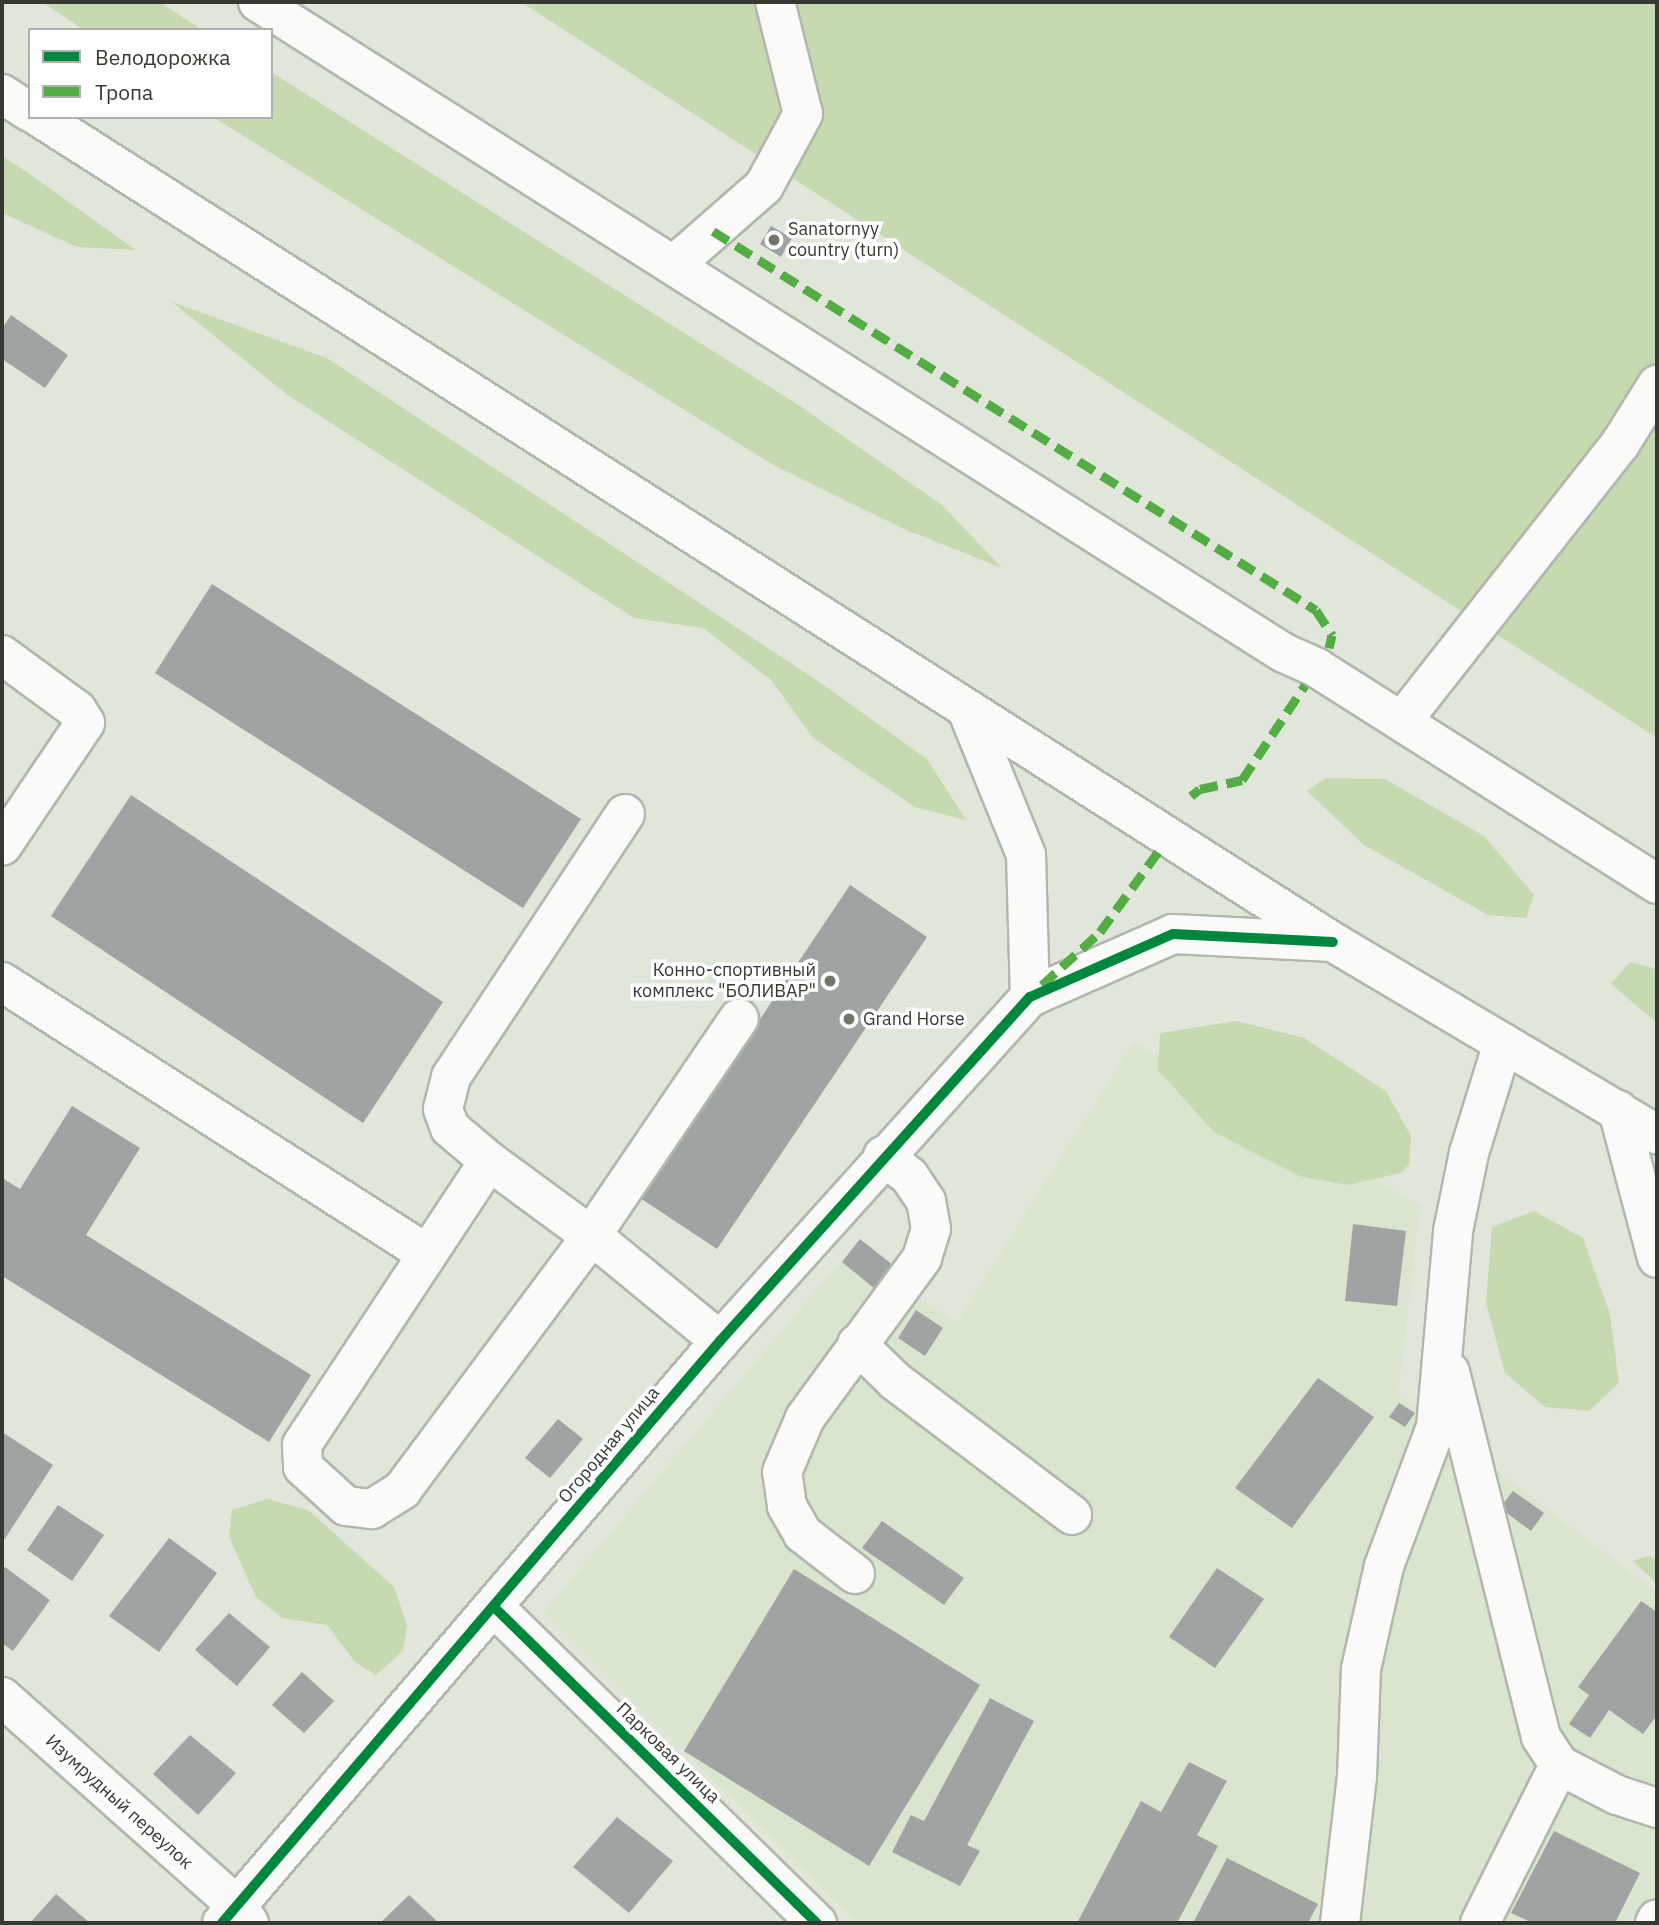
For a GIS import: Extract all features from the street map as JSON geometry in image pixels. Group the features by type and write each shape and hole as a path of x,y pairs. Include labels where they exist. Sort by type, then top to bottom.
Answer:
{"main road":[{"path":"257,2 675,264 1273,646 1402,721 1657,884"},
{"path":"675,264 764,186 803,114 775,2"},
{"path":"2,94 28,110"},
{"path":"42,119 968,712 1333,942 1657,1134"},
{"path":"1402,721 1620,444 1657,385"},
{"path":"2,655 77,710 85,723 2,846"},
{"path":"968,712 1026,855 1030,997 1173,934 1333,942"},
{"path":"625,814 451,1077 443,1109 450,1128 489,1161 592,1236 720,1341"},
{"path":"2,982 427,1254"},
{"name":"Огородная улица","path":"236,1917 720,1341 883,1156 1030,997"},
{"path":"489,1161 302,1445 303,1467 316,1483 359,1511 390,1501 402,1490 592,1236 739,1018"},
{"path":"1340,1923 1357,1777 1361,1669 1384,1566 1436,1427 1443,1350 1442,1319 1456,1218 1469,1153 1503,1043"},
{"path":"1618,1110 1657,1258"},
{"path":"855,1574 803,1534 787,1506 782,1472 804,1418 922,1258 931,1229 926,1201 909,1176 883,1156"},
{"path":"857,1344 895,1381 1072,1515"},
{"path":"1443,1350 1462,1409 1486,1527 1541,1737 1559,1765 1617,1795 1657,1808"},
{"name":"Парковая улица","path":"494,1607 817,1923"},
{"name":"Изумрудный переулок","path":"2,1697 236,1917"},
{"path":"1480,1923 1559,1765"}],"shaded area":[{"path":"1134,1042 1420,1205 1398,1396 1657,1592 1657,1923 857,1923 544,1612 860,1239 894,1266 887,1276 957,1323"}],"green space":[{"path":"42,2 160,2 199,28 81,28"},
{"path":"521,2 1657,2 1657,738"},
{"path":"273,73 800,406 942,505 1002,568 906,530 775,466 216,119 273,119"},
{"path":"2,156 136,250 77,247 2,213"},
{"path":"172,302 327,358 821,683 927,759 966,820 915,807 813,738 771,680 703,628 634,618 289,396"},
{"path":"1326,778 1385,779 1484,836 1534,895 1526,918 1488,915 1364,845 1307,791"},
{"path":"1630,962 1657,969 1657,1023 1611,984"},
{"path":"1236,1021 1304,1038 1386,1091 1411,1136 1409,1165 1401,1173 1347,1185 1299,1176 1214,1132 1158,1070 1160,1033"},
{"path":"1534,1211 1583,1238 1610,1314 1619,1383 1589,1411 1545,1407 1505,1373 1486,1303 1492,1227"},
{"path":"267,1499 308,1510 394,1587 407,1625 403,1651 376,1675 355,1662 327,1625 282,1618 256,1597 229,1537 232,1510"},
{"path":"1648,1556 1657,1559 1657,1584 1633,1561"}],"building":[{"path":"771,226 792,238 781,257 760,244"},
{"path":"11,315 68,355 45,388 2,359 2,329"},
{"path":"212,584 581,819 523,908 155,673"},
{"path":"131,795 443,1002 363,1123 51,916"},
{"path":"850,885 927,937 717,1249 640,1198"},
{"path":"72,1106 140,1148 86,1235 311,1375 269,1442 2,1276 2,1178 20,1189"},
{"path":"1353,1224 1406,1231 1397,1306 1345,1301"},
{"path":"860,1239 894,1266 875,1289 842,1262"},
{"path":"916,1310 943,1328 925,1356 898,1338"},
{"path":"1318,1378 1374,1417 1292,1528 1235,1488"},
{"path":"1399,1403 1415,1413 1405,1427 1389,1417"},
{"path":"558,1419 583,1439 550,1478 525,1458"},
{"path":"2,1432 53,1465 2,1543"},
{"path":"1513,1491 1544,1513 1531,1531 1500,1508"},
{"path":"58,1505 104,1535 72,1581 27,1550"},
{"path":"882,1521 964,1578 944,1605 862,1548"},
{"path":"169,1538 217,1573 159,1652 109,1616"},
{"path":"2,1565 50,1600 13,1651 2,1643"},
{"path":"1217,1568 1264,1599 1215,1668 1169,1637"},
{"path":"794,1569 980,1685 869,1866 684,1751"},
{"path":"1641,1601 1657,1612 1657,1715 1643,1734 1609,1710 1590,1738 1569,1724 1589,1695 1578,1687"},
{"path":"229,1613 270,1647 237,1686 195,1650"},
{"path":"302,1672 334,1701 304,1733 272,1705"},
{"path":"990,1698 1034,1721 967,1845 980,1851 960,1886 892,1852 911,1815 924,1821"},
{"path":"190,1735 236,1773 198,1815 153,1774"},
{"path":"1189,1762 1227,1781 1197,1835 1218,1846 1177,1923 1077,1923 1141,1801 1161,1812"},
{"path":"617,1817 673,1861 629,1913 573,1867"},
{"path":"1554,1831 1640,1873 1615,1923 1533,1923 1511,1913"},
{"path":"1227,1858 1318,1904 1308,1923 1193,1923"},
{"path":"56,1894 90,1923 30,1923"},
{"path":"409,1895 439,1923 380,1923"}],"marked path":[{"path":"713,231 1316,610 1332,635 1329,648"},
{"path":"1191,796 1200,789 1242,780 1305,685"},
{"path":"1042,985 1100,932 1158,852"}],"cycle path":[{"path":"222,1923 720,1341 1030,997 1173,934 1333,942"},
{"path":"494,1607 817,1923"}],"place":[{"name":"Sanatornyy country (turn)","path":"774,240"},
{"name":"Конно-спортивный комплекс \"БОЛИВАР\"","path":"830,981"},
{"name":"Grand Horse","path":"849,1019"}]}
